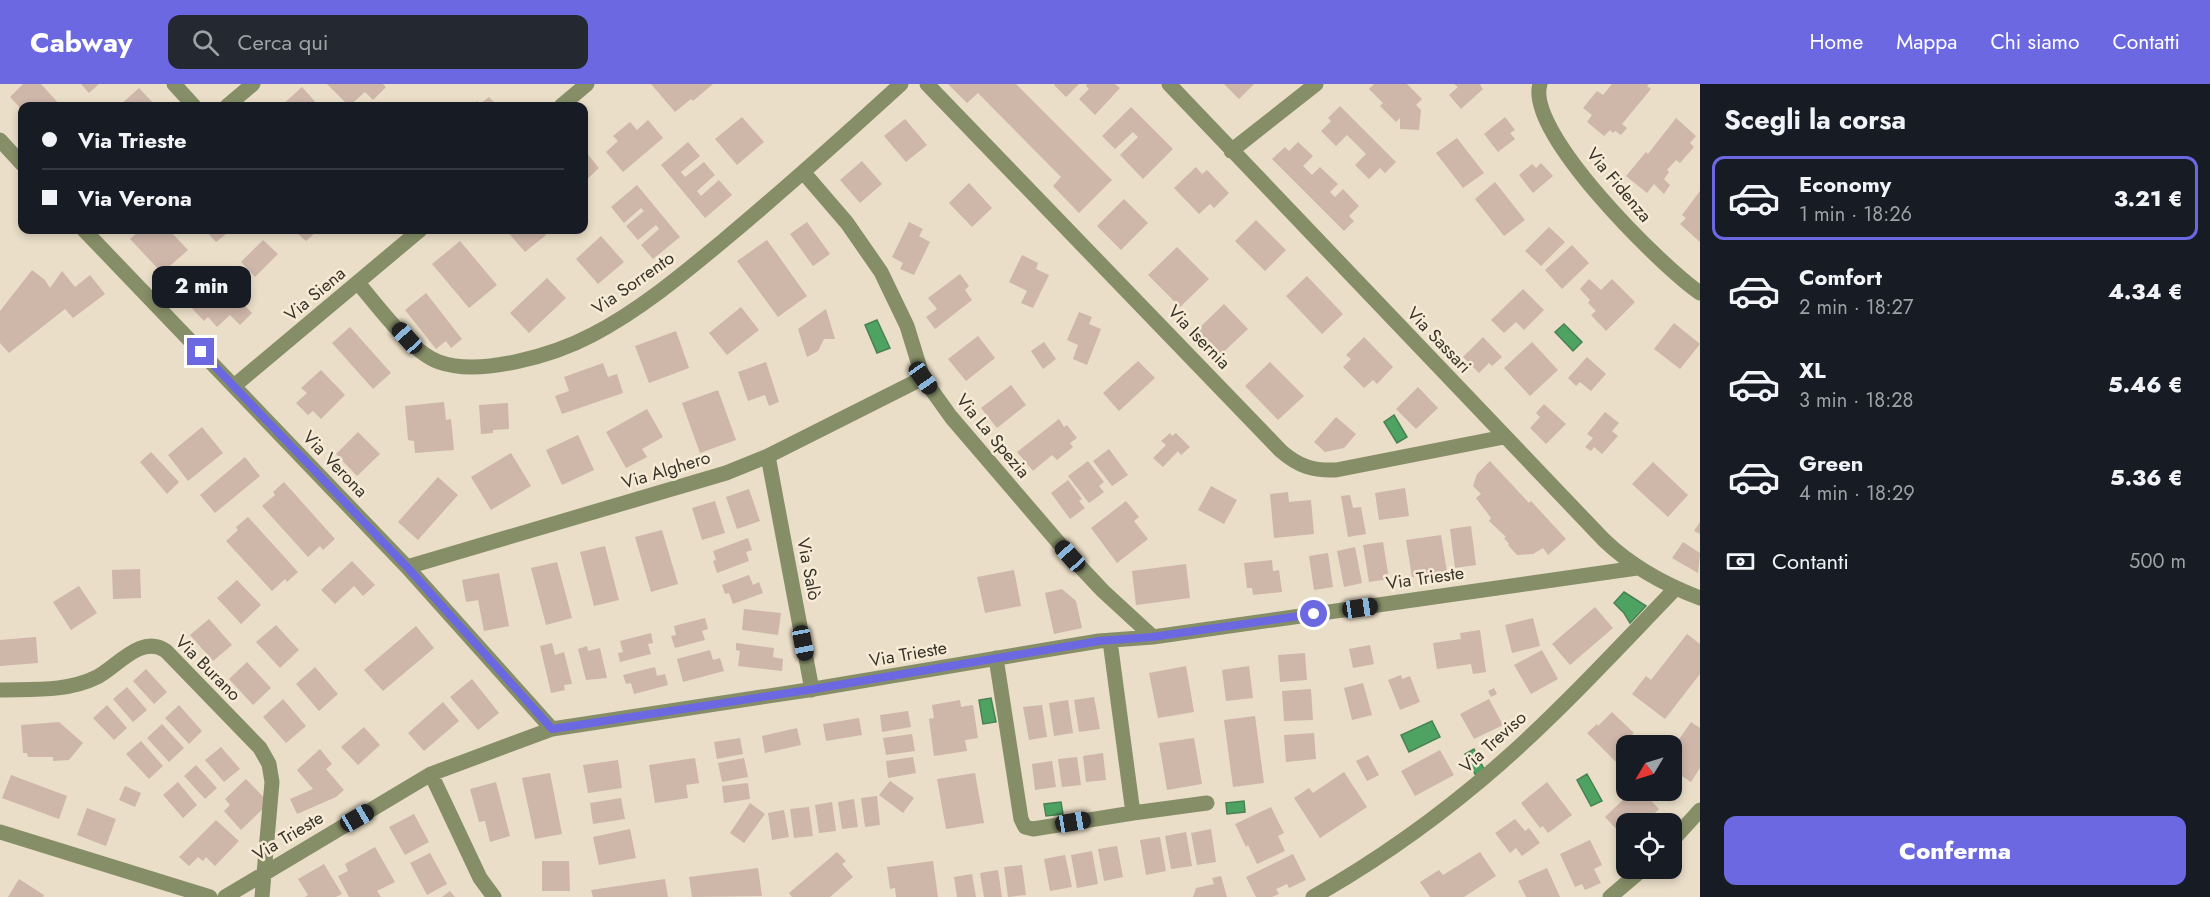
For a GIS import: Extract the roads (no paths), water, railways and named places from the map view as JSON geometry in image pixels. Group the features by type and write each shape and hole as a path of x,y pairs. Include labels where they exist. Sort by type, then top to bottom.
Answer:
{"street":[{"path":"174,84 191,102"},
{"path":"232,102 253,84"},
{"path":"566,102 587,84"},
{"name":"Via Sorrento","path":"358,283 413,344 431,358 448,364 470,367 518,360 575,343 616,322 705,256 804,173 901,84"},
{"name":"Via Isernia","path":"927,84 1281,451 1300,465 1319,471 1336,470 1504,436"},
{"name":"Via Sassari","path":"1169,84 1604,540 1637,568 1700,598"},
{"path":"1231,150 1316,84"},
{"name":"Via Fidenza","path":"1540,84 1538,97 1544,117 1582,173 1611,209 1655,255 1700,293"},
{"path":"0,140 18,160"},
{"name":"Via La Spezia","path":"804,173 847,223 886,280 904,320 923,378 951,417 1058,543 1103,591 1152,637"},
{"name":"Via Verona","path":"90,234 407,567 552,729"},
{"name":"Via Siena","path":"234,386 415,234"},
{"name":"Via Alghero","path":"407,567 716,476 768,456 923,378"},
{"name":"Via Salò","path":"768,456 812,690"},
{"name":"Via Trieste","path":"225,897 431,774 552,729 812,690 1110,640 1152,637 1637,568"},
{"name":"Via Treviso","path":"1313,897 1405,838 1454,802 1502,762 1556,711 1676,588"},
{"path":"1110,640 1134,813"},
{"name":"Via Burano","path":"0,690 73,686 98,676 143,646 155,645 166,651 260,748 267,760 272,782 262,897"},
{"path":"996,658 1021,819 1025,826 1033,829 1207,803"},
{"path":"431,774 480,878 494,897"},
{"path":"1682,830 1700,810"},
{"path":"0,832 210,897"},
{"path":"1610,897 1631,879"}]}
